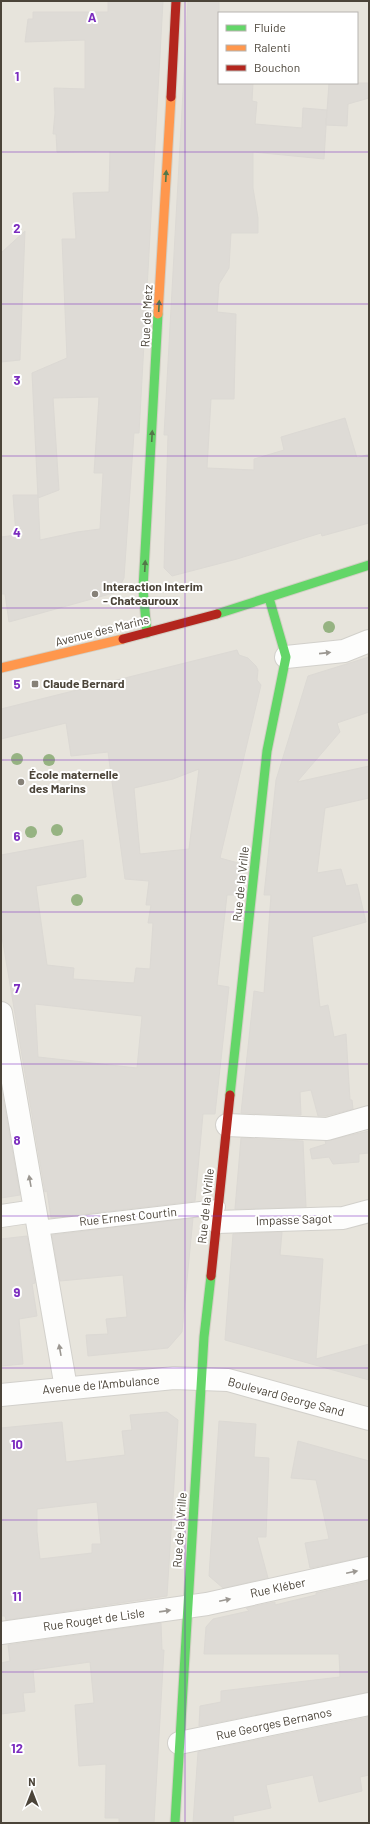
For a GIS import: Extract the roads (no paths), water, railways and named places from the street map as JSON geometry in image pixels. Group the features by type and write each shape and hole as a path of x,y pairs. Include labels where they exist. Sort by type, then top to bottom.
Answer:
{"street":[{"name":"Rue de Metz","path":"147,633 143,589 176,1"},
{"name":"Avenue des Marins","path":"1,668 147,633 269,598 369,565"},
{"name":"Rue de la Vrille","path":"175,1823 204,1337 267,751 286,657 269,598"},
{"path":"286,657 344,651 369,641"},
{"path":"1,1013 66,1388"},
{"path":"227,1125 327,1129 369,1117"},
{"name":"Impasse Sagot","path":"218,1215 343,1218 369,1211"},
{"path":"1,1216 36,1219"},
{"name":"Avenue de l'Ambulance","path":"1,1395 174,1378 202,1379"},
{"name":"Boulevard George Sand","path":"202,1379 228,1380 369,1419"},
{"name":"Rue Kléber","path":"187,1607 369,1568"},
{"name":"Rue Rouget de Lisle","path":"1,1633 187,1607"},
{"name":"Rue Georges Bernanos","path":"180,1744 369,1704"}],"lane":[{"name":"Rue Ernest Courtin","path":"36,1219 218,1215"}],"place":[{"name":"Interaction Interim - Chateauroux","path":"95,594"},
{"name":"Claude Bernard","path":"35,684"},
{"name":"École maternelle des Marins","path":"21,782"}]}
